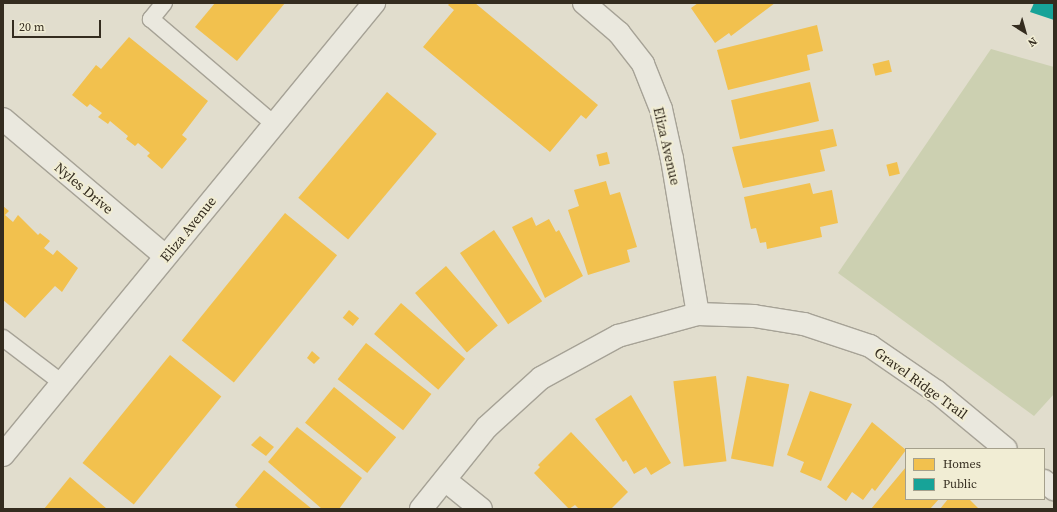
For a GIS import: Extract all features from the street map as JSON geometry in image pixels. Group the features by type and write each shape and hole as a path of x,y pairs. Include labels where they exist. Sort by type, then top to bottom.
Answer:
{"street":[{"name":"Eliza Avenue","path":"3,455 374,3"},
{"name":"Eliza Avenue","path":"584,3 619,33 643,64 661,109 672,159 698,314"},
{"name":"Nyles Drive","path":"3,119 165,256"},
{"name":"Gravel Ridge Trail","path":"420,509 487,427 541,378 618,336 698,314 754,316 804,324 870,346 937,392 1005,448"},
{"path":"445,480 481,509"},
{"path":"1045,482 1054,489"}],"lane":[{"path":"164,3 151,19 274,124"},
{"path":"3,338 62,383"}],"green space":[{"path":"991,49 1054,67 1054,394 1034,416 838,273"}],"building: Homes":[{"path":"215,3 285,3 237,61 195,27"},
{"path":"450,3 475,3 598,105 586,119 581,115 550,152 423,47 454,10 448,5"},
{"path":"698,3 775,3 731,36 729,33 715,43 691,8"},
{"path":"817,25 823,51 807,55 810,70 728,90 717,50"},
{"path":"129,37 208,101 182,135 187,139 162,169 147,156 150,153 138,143 135,146 126,139 128,136 110,121 108,124 98,117 102,113 90,104 87,107 72,95 96,65 101,69"},
{"path":"889,60 892,72 875,76 873,64"},
{"path":"810,82 819,121 740,139 731,100"},
{"path":"387,92 437,134 348,239 298,198"},
{"path":"833,129 837,146 820,150 825,171 743,188 732,147"},
{"path":"607,152 610,164 599,166 596,155"},
{"path":"897,162 900,174 889,176 886,165"},
{"path":"606,181 610,195 620,192 637,247 627,250 630,262 588,275 568,210 579,206 574,190"},
{"path":"810,183 813,194 832,190 838,223 820,227 822,237 767,249 766,242 760,243 756,228 751,229 744,197"},
{"path":"3,206 9,211 5,215 13,222 18,215 38,235 40,233 50,241 44,248 53,255 57,250 78,268 62,292 55,286 25,318 3,300"},
{"path":"285,213 337,255 234,383 182,340"},
{"path":"532,217 536,226 549,219 556,232 559,230 583,276 545,298 512,227"},
{"path":"494,230 542,301 508,324 460,253"},
{"path":"446,266 498,326 467,353 415,293"},
{"path":"401,303 465,359 438,390 374,334"},
{"path":"349,310 359,318 353,326 343,318"},
{"path":"366,343 431,394 403,430 338,379"},
{"path":"312,351 320,358 314,364 307,358"},
{"path":"170,355 221,397 134,505 83,463"},
{"path":"716,376 726,461 684,467 673,381"},
{"path":"747,376 789,384 773,467 731,458"},
{"path":"334,387 396,437 367,473 305,423"},
{"path":"810,391 852,404 821,481 800,472 804,462 787,455"},
{"path":"631,395 671,463 651,475 646,467 634,474 626,460 623,462 595,419"},
{"path":"872,422 905,449 905,451 875,491 872,488 863,500 852,492 846,501 827,487"},
{"path":"297,427 362,478 339,509 322,509 268,462"},
{"path":"571,432 628,492 611,509 579,509 575,505 569,509 534,473 540,467 538,465"},
{"path":"260,436 274,447 266,456 251,445"},
{"path":"905,468 905,500 938,500 930,509 871,509"},
{"path":"264,470 312,509 239,509 235,505"},
{"path":"70,477 107,509 44,509"},
{"path":"947,500 970,500 979,509 940,509"}],"building: Public":[{"path":"1034,3 1054,3 1054,20 1030,12"}]}
